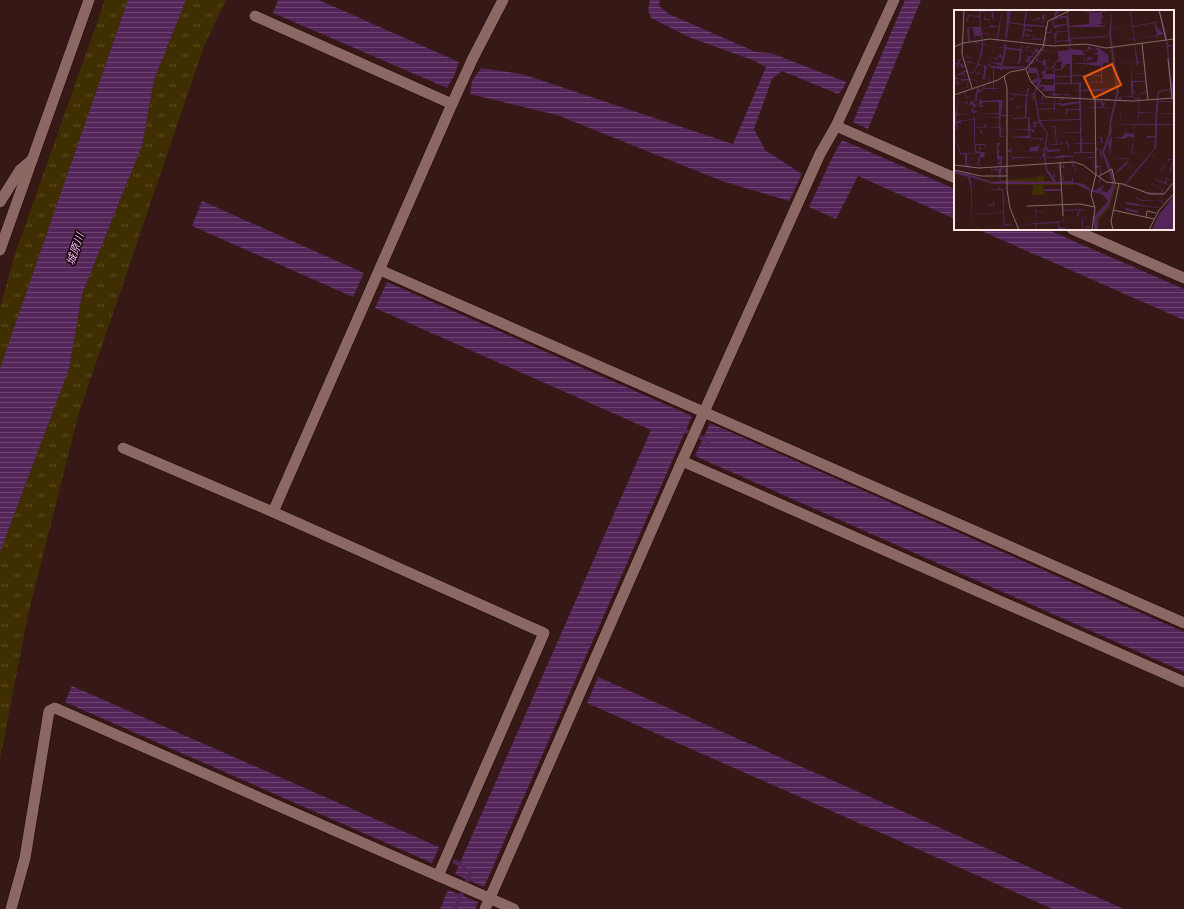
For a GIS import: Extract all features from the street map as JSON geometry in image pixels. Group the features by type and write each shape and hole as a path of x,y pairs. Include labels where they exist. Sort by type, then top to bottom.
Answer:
{"street":[{"path":"0,250 89,0"},
{"path":"273,512 452,104 473,58 503,0"},
{"path":"485,909 682,461 820,154 836,126 894,0"},
{"path":"256,16 452,104"},
{"path":"836,126 954,178"},
{"path":"0,202 20,170 33,158"},
{"path":"1074,230 1184,278"},
{"path":"380,270 1184,623"},
{"path":"124,448 544,632 438,876"},
{"path":"682,461 1184,682"},
{"path":"11,909 25,858 49,711 55,708 514,909"}],"green space":[{"path":"105,0 128,0 0,368 0,308 15,254"},
{"path":"186,0 226,0 204,46 78,416 28,615 0,759 0,552 69,369 82,294 142,146 154,80"}],"water":[{"name":"城原川","path":"128,0 186,0 154,80 142,146 82,294 69,369 0,552 0,368"},
{"path":"278,0 319,0 459,62 454,76 447,88 273,13"},
{"path":"650,0 660,0 659,6 669,14 756,52 771,53 846,82 843,89 838,94 782,71 772,79 754,129 765,150 802,174 789,201 722,181 557,115 470,94 472,81 481,68 522,74 733,144 766,67 755,61 691,38 651,18 648,10"},
{"path":"905,0 921,0 868,129 853,122"},
{"path":"842,140 954,189 954,219 858,176 836,219 809,207"},
{"path":"202,201 364,273 353,297 192,226"},
{"path":"979,230 1048,230 1184,289 1184,320"},
{"path":"387,282 692,416 484,887 455,874 651,430 375,308"},
{"path":"710,423 1184,632 1184,672 695,456"},
{"path":"598,677 1124,909 1053,909 587,703"},
{"path":"72,686 439,847 432,863 65,702"},
{"path":"448,890 478,902 475,909 440,909"}],"waterway":[{"path":"681,429 709,441"},
{"path":"455,862 464,866"},
{"path":"455,909 470,874"}]}
